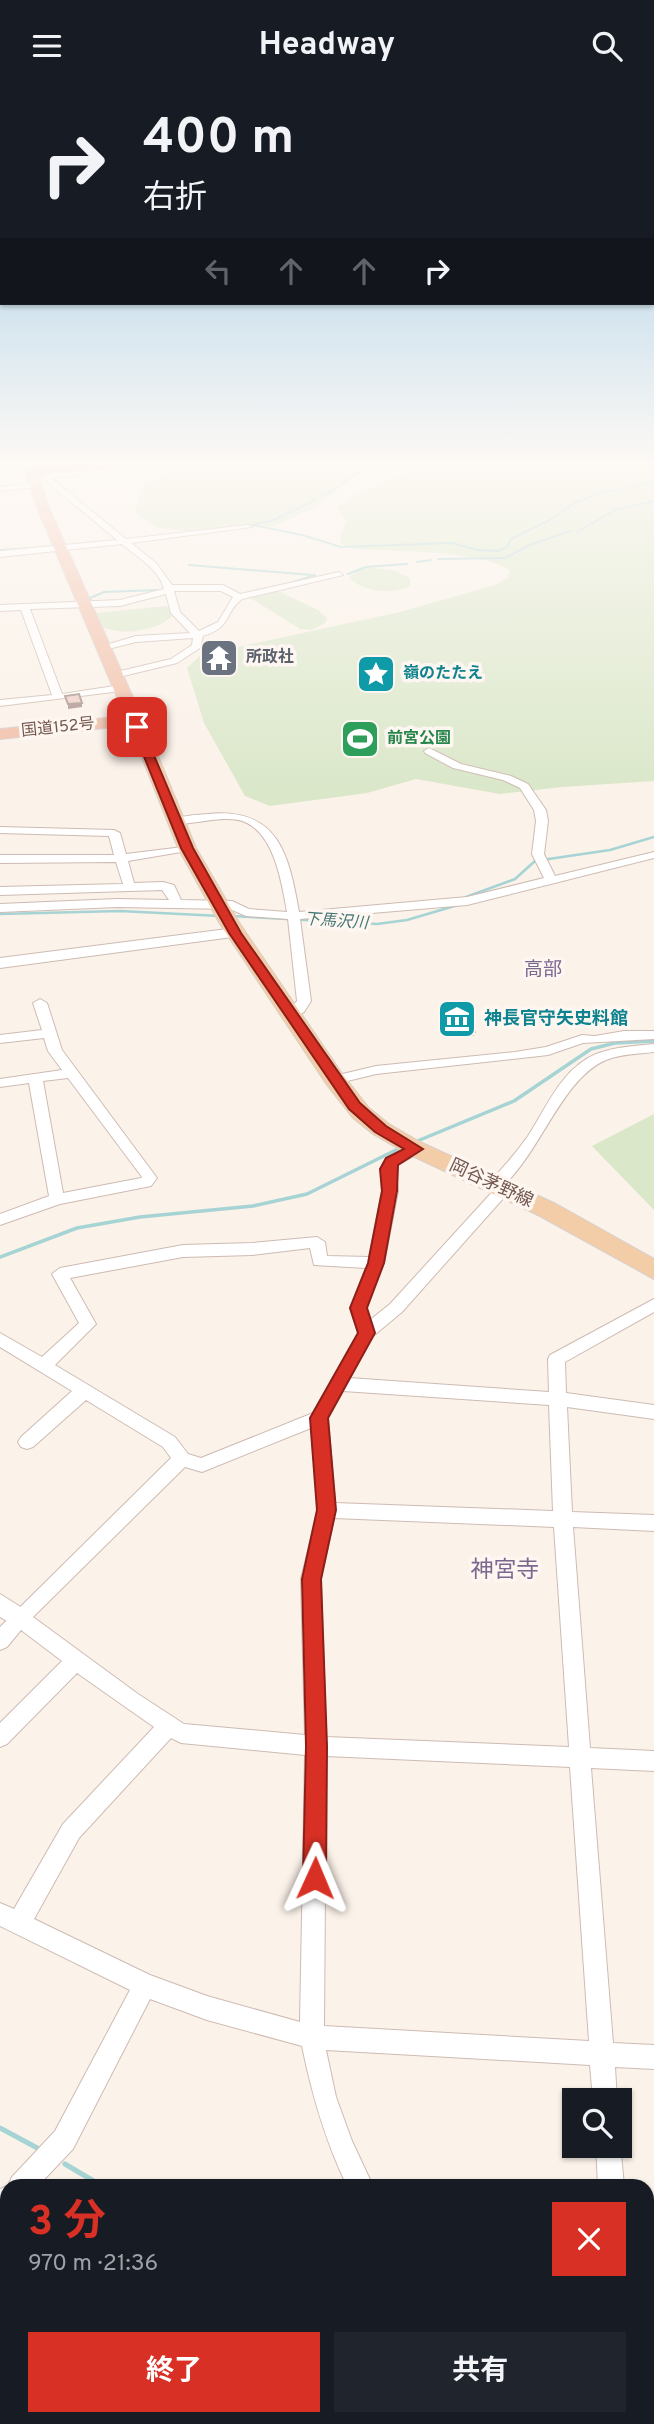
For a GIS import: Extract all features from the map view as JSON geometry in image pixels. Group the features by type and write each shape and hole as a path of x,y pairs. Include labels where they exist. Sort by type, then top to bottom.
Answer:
{"highway":[{"path":"71,573 135,720"},
{"name":"国道152号","path":"0,734 135,720"}],"main road":[{"name":"岡谷茅野線","path":"135,720 187,848 227,918 335,1080 361,1113 410,1146 548,1210 654,1270"}],"street":[{"path":"0,703 58,697 118,681 174,661 197,646 198,636 176,613 166,580 160,573"},
{"path":"104,647 137,639 198,636 221,625 234,600 239,597 339,575"},
{"path":"0,608 120,603 168,589 223,588 239,597"},
{"path":"25,608 58,697"},
{"path":"429,751 457,766 507,778 524,786 540,810 542,860 551,880"},
{"path":"177,821 222,816 248,819 261,825 283,870 295,919 303,1001 299,1009 291,1015"},
{"path":"0,830 114,833 129,885"},
{"path":"0,859 122,858 187,848"},
{"path":"227,918 232,905 246,912 295,919 463,901 654,855"},
{"path":"0,891 129,885 170,888 176,904"},
{"path":"0,908 176,904 227,918"},
{"path":"0,963 227,918"},
{"path":"0,1220 57,1199 146,1182 150,1178 55,1051 40,1003"},
{"path":"0,1039 48,1033"},
{"path":"357,2179 341,2146 324,2097 313,2037 316,1746 311,1579 327,1510 319,1418 366,1333 396,1308 499,1187 522,1157 572,1076 592,1061 605,1045 624,1035 654,1035"},
{"path":"335,1080 376,1070 548,1051 582,1038 605,1045 654,1048"},
{"path":"0,1083 72,1073"},
{"path":"35,1078 57,1199"},
{"path":"366,1333 358,1308 376,1263 390,1191 388,1169 410,1146"},
{"path":"43,1366 88,1324 60,1274 183,1251 252,1249 317,1242 320,1261 376,1263"},
{"path":"604,2088 563,1520 556,1359 654,1305"},
{"path":"4,1348 43,1366 169,1442 182,1459 202,1465 319,1418"},
{"path":"337,1384 558,1399 654,1412"},
{"path":"27,1441 83,1391"},
{"path":"0,1641 10,1611 182,1459"},
{"path":"327,1510 654,1523"},
{"path":"10,1611 181,1733 316,1746 654,1761"},
{"path":"0,1737 77,1660"},
{"path":"168,1726 71,1831 10,1919 145,1985 207,2008 313,2037 654,2057"},
{"path":"28,2179 64,2140 145,1985"},
{"path":"609,2158 610,2179"}],"green space":[{"path":"355,573 399,573 410,578 410,586 395,591 378,591 361,586 349,577"},
{"path":"509,573 654,573 654,781 500,794 416,779 367,793 270,806 245,796 204,723 187,668 201,655 400,612 495,585 508,578"},
{"path":"278,591 318,610 327,618 325,623 311,630 300,629 249,597"},
{"path":"167,606 174,615 167,620 149,628 130,631 103,627 96,613"},
{"path":"654,1114 654,1210 592,1146"}],"building":[{"path":"79,694 82,703 68,704 65,696"},
{"path":"461,1007 474,1031 455,1024 447,1009"}],"waterway":[{"path":"286,573 312,575"},
{"path":"287,584 315,575"},
{"path":"92,602 90,598 104,592 159,590"},
{"name":"下馬沢川","path":"466,897 515,879 535,861 610,850 654,837"},
{"name":"下馬沢川","path":"231,916 377,924 407,920 458,905"},
{"name":"下馬沢川","path":"0,914 120,911 220,916"},
{"path":"415,1142 514,1101 591,1049 615,1043 654,1041"},
{"path":"0,1257 77,1228 140,1217 253,1206 307,1194 402,1147"},
{"path":"0,2128 41,2150"},
{"path":"65,2164 90,2179"}],"place":[{"name":"所政社","path":"219,658"},
{"name":"嶺のたたえ","path":"376,674"},
{"name":"前宮公園","path":"360,739"},
{"name":"神長官守矢史料館","path":"457,1019"}],"district":[{"name":"高部","path":"543,970"},
{"name":"神宮寺","path":"505,1571"}],"route":[{"path":"137,727 187,848 235,933 355,1106 389,1135 416,1149 392,1162 388,1169 390,1191 382,1220 376,1263 358,1308 366,1333 319,1418 327,1510 311,1579 316,1746 315,1878"}]}
